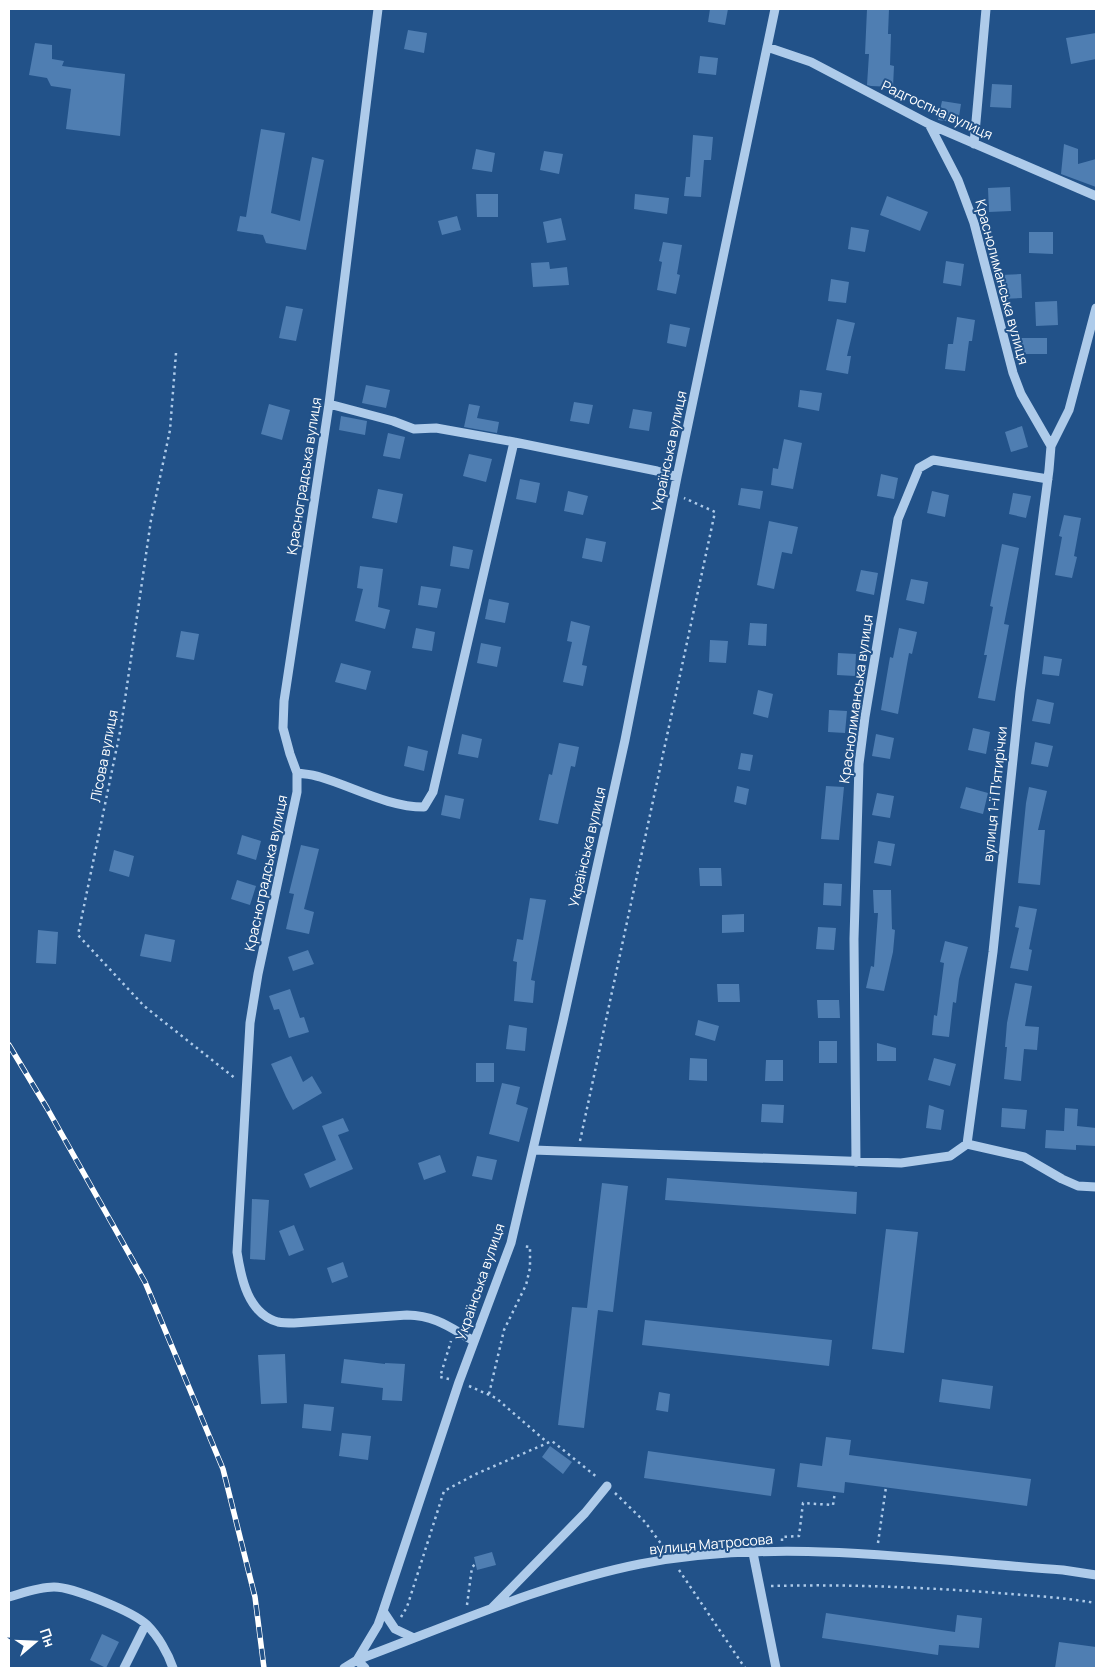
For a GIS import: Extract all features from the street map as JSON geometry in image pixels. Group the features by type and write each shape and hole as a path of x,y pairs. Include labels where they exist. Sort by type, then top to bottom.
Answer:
{"street":[{"name":"Красноградська вулиця","path":"378,9 329,404 284,701 283,728 297,772 297,792 258,974 250,1023 237,1252 244,1281 255,1306 264,1315 278,1322 294,1323 407,1315 424,1316 440,1320 474,1342"},
{"name":"Українська вулиця","path":"357,1660 378,1625 459,1382 511,1243 625,740 677,477 775,9"},
{"path":"974,144 986,9"},
{"name":"Радгоспна вулиця","path":"767,47 811,62 929,124 1096,196"},
{"name":"Краснолиманська вулиця","path":"929,124 958,180 974,223 1013,373 1021,394 1051,446"},
{"path":"1051,446 1070,410 1096,308"},
{"path":"329,404 393,421 414,429 436,428 514,442 657,471 677,477"},
{"path":"297,772 320,776 398,804 424,807 433,792 514,442"},
{"name":"вулиця 1-ї П'ятирічки","path":"967,1144 993,952 1020,692 1051,446"},
{"name":"Краснолиманська вулиця","path":"856,1162 854,940 859,764 866,708 898,519 919,468 933,460 1048,479"},
{"path":"533,1150 901,1163 950,1156 967,1144 1024,1156 1062,1179 1078,1186 1096,1187"},
{"path":"490,1610 585,1513 607,1486"},
{"name":"вулиця Матросова","path":"344,1668 357,1660 414,1638 564,1584 605,1572 672,1559 782,1552 877,1553 1063,1570 1096,1576"},
{"path":"754,1553 776,1668"},
{"path":"9,1597 54,1587 73,1590 124,1611 146,1624 162,1645 173,1668"},
{"path":"383,1611 395,1629 414,1638"},
{"path":"124,1668 146,1624"},
{"path":"357,1660 364,1668"}],"path":[{"name":"Лісова вулиця","path":"176,353 170,430 151,520 121,728 78,935 144,1006 247,1088"},
{"path":"577,1152 589,1105 715,512 674,494"},
{"path":"489,1395 504,1330 526,1285 530,1268 530,1247"},
{"path":"440,1377 454,1330"},
{"path":"459,1382 496,1398 548,1443"},
{"path":"395,1629 407,1607 444,1491 476,1474 552,1441 590,1470 645,1522 745,1668"},
{"path":"877,1553 886,1487"},
{"path":"782,1552 782,1537 799,1536 803,1503 833,1505 835,1492"},
{"path":"466,1619 472,1567 476,1564"},
{"path":"759,1586 854,1585 923,1587 1066,1598 1096,1603"}],"building":[{"path":"710,9 728,9 725,25 708,22"},
{"path":"867,9 889,9 888,34 891,34 890,65 894,66 893,87 867,85 869,54 865,54"},
{"path":"408,30 427,33 424,53 404,49"},
{"path":"1096,33 1096,59 1071,64 1066,38"},
{"path":"35,43 52,45 52,59 64,61 62,66 125,74 120,136 66,129 71,89 51,86 47,78 29,75"},
{"path":"700,56 718,58 716,75 698,73"},
{"path":"992,84 1012,85 1011,108 990,107"},
{"path":"942,101 961,104 958,123 938,120"},
{"path":"261,129 285,133 271,213 300,221 312,157 324,160 306,250 266,243 263,235 237,231 240,216 246,217"},
{"path":"693,135 713,137 711,160 704,160 701,197 684,196 686,177 690,177"},
{"path":"1064,144 1078,149 1078,164 1096,159 1096,187 1061,174"},
{"path":"476,149 495,153 492,172 472,169"},
{"path":"544,151 563,154 559,174 540,170"},
{"path":"1010,187 1011,211 989,212 988,188"},
{"path":"476,194 498,194 498,217 477,217"},
{"path":"635,194 669,198 667,214 634,209"},
{"path":"887,196 928,212 920,231 880,215"},
{"path":"457,216 461,230 442,235 438,221"},
{"path":"561,218 566,240 547,243 543,222"},
{"path":"851,227 869,230 865,252 848,249"},
{"path":"1029,232 1053,232 1053,254 1029,253"},
{"path":"663,242 682,245 677,274 680,275 676,294 657,290 662,262 659,261"},
{"path":"946,261 964,264 961,286 943,283"},
{"path":"549,262 550,269 567,267 569,285 533,287 531,263"},
{"path":"1021,274 1022,298 1001,299 1000,275"},
{"path":"831,279 849,282 846,303 828,301"},
{"path":"1057,301 1058,325 1036,326 1035,302"},
{"path":"286,306 303,309 296,341 279,338"},
{"path":"957,317 975,320 972,341 969,341 965,371 945,369 948,344 953,344"},
{"path":"837,319 855,323 847,356 851,356 848,374 826,370"},
{"path":"670,324 690,328 686,347 667,343"},
{"path":"1021,338 1047,338 1047,354 1021,354"},
{"path":"366,385 390,390 386,408 362,403"},
{"path":"800,390 822,393 819,411 798,407"},
{"path":"574,402 593,405 589,424 570,421"},
{"path":"269,404 290,410 282,440 261,434"},
{"path":"469,404 480,406 477,418 499,422 497,433 464,427"},
{"path":"633,409 652,412 649,431 629,428"},
{"path":"341,416 367,421 365,435 339,430"},
{"path":"1022,426 1028,447 1011,452 1005,432"},
{"path":"388,433 405,437 400,459 383,456"},
{"path":"784,439 802,443 793,489 771,485 773,468 778,469"},
{"path":"469,454 492,459 486,482 463,476"},
{"path":"881,474 898,478 894,499 877,496"},
{"path":"520,479 540,483 536,503 516,499"},
{"path":"741,488 763,491 760,509 738,505"},
{"path":"378,489 403,494 397,523 372,518"},
{"path":"568,491 588,496 583,515 564,511"},
{"path":"932,491 949,495 945,517 927,513"},
{"path":"1013,493 1031,496 1026,518 1009,514"},
{"path":"1064,515 1081,518 1074,556 1077,557 1072,578 1055,575 1062,537 1059,536"},
{"path":"769,521 798,527 792,554 782,552 774,589 757,585"},
{"path":"586,538 606,542 602,562 582,558"},
{"path":"1002,544 1019,548 1004,624 1009,625 995,701 978,698 987,655 984,655 993,607 990,606"},
{"path":"453,546 473,550 469,569 450,566"},
{"path":"360,566 383,569 378,607 390,610 385,629 355,621 363,589 357,588"},
{"path":"861,570 878,573 874,595 856,591"},
{"path":"911,579 928,582 924,604 906,600"},
{"path":"421,586 441,589 437,608 418,605"},
{"path":"489,599 509,603 505,623 485,619"},
{"path":"571,621 590,626 582,665 587,666 583,686 563,682 572,642 567,641"},
{"path":"750,623 767,624 766,646 748,645"},
{"path":"416,628 435,632 432,651 412,648"},
{"path":"899,628 917,632 912,654 909,653 898,714 881,710 890,657 893,658"},
{"path":"181,631 199,634 194,660 176,657"},
{"path":"710,640 728,641 726,663 709,662"},
{"path":"481,643 501,647 497,667 477,663"},
{"path":"838,653 856,654 855,676 837,675"},
{"path":"1044,656 1062,659 1059,676 1042,674"},
{"path":"341,663 371,671 366,690 335,682"},
{"path":"758,690 773,694 768,718 753,714"},
{"path":"1037,699 1054,703 1050,724 1032,721"},
{"path":"829,710 847,711 845,733 828,732"},
{"path":"973,728 990,732 986,754 968,750"},
{"path":"462,734 482,739 478,758 458,754"},
{"path":"876,734 894,738 890,759 872,756"},
{"path":"1035,742 1053,746 1048,767 1031,764"},
{"path":"559,743 579,747 575,767 571,766 558,824 539,820 549,774 552,775"},
{"path":"408,746 428,751 424,771 404,766"},
{"path":"741,753 753,755 750,771 738,769"},
{"path":"737,786 749,789 746,805 734,802"},
{"path":"826,786 844,787 839,840 821,839"},
{"path":"966,787 988,793 983,814 960,808"},
{"path":"1029,787 1047,791 1038,830 1045,830 1040,885 1018,883"},
{"path":"877,793 894,796 890,818 872,815"},
{"path":"445,795 464,799 460,819 441,815"},
{"path":"242,835 261,841 256,860 237,854"},
{"path":"878,841 895,844 891,866 874,863"},
{"path":"301,845 319,849 304,909 314,912 309,934 286,929 294,894 289,893"},
{"path":"114,850 134,856 129,877 109,871"},
{"path":"699,868 721,868 722,886 700,886"},
{"path":"237,880 256,886 250,905 231,899"},
{"path":"824,883 842,884 841,906 823,905"},
{"path":"873,890 891,890 892,929 895,930 893,952 884,991 866,988 871,966 874,967 878,913 874,913"},
{"path":"530,898 546,900 531,980 535,981 533,1003 514,1001 517,962 513,961 517,939 523,940"},
{"path":"1019,906 1037,909 1029,949 1032,950 1028,971 1010,968 1019,928 1015,927"},
{"path":"744,914 744,932 722,933 722,915"},
{"path":"818,927 836,928 834,950 816,949"},
{"path":"38,930 58,932 56,964 36,963"},
{"path":"145,934 175,940 171,962 140,956"},
{"path":"945,941 968,947 959,979 956,1003 953,1002 949,1037 932,1035 934,1015 937,1016 944,963 940,962"},
{"path":"308,950 314,964 293,971 288,957"},
{"path":"1015,983 1032,986 1025,1026 1039,1027 1037,1050 1024,1049 1021,1081 1004,1079 1007,1023"},
{"path":"717,984 739,984 740,1002 718,1002"},
{"path":"290,989 300,1018 304,1017 309,1032 289,1038 279,1009 274,1010 269,996"},
{"path":"817,1000 839,1000 840,1018 818,1018"},
{"path":"698,1020 719,1026 715,1041 695,1035"},
{"path":"509,1025 527,1028 525,1051 506,1049"},
{"path":"819,1041 837,1041 837,1063 819,1063"},
{"path":"877,1043 896,1048 896,1061 877,1061"},
{"path":"291,1056 303,1082 312,1076 322,1093 293,1110 271,1064"},
{"path":"690,1058 707,1059 707,1081 689,1080"},
{"path":"934,1058 956,1064 950,1086 928,1080"},
{"path":"766,1060 783,1060 783,1081 765,1081"},
{"path":"476,1063 494,1063 494,1082 476,1082"},
{"path":"502,1083 520,1087 516,1104 528,1108 519,1142 489,1134"},
{"path":"762,1104 784,1105 783,1123 761,1122"},
{"path":"929,1105 944,1110 941,1130 926,1128"},
{"path":"1002,1108 1027,1110 1025,1129 1001,1127"},
{"path":"1065,1108 1078,1109 1077,1126 1096,1128 1096,1146 1076,1145 1076,1150 1045,1148 1046,1130 1064,1131"},
{"path":"343,1118 349,1131 338,1135 353,1169 310,1188 304,1174 336,1160 322,1126"},
{"path":"440,1155 446,1172 424,1180 418,1163"},
{"path":"477,1156 497,1160 492,1180 472,1176"},
{"path":"667,1178 857,1192 856,1214 665,1200"},
{"path":"602,1183 628,1186 613,1312 598,1310 584,1428 558,1425 572,1307 587,1308"},
{"path":"252,1199 269,1200 265,1260 250,1259"},
{"path":"294,1225 304,1250 289,1256 279,1231"},
{"path":"886,1229 918,1232 904,1353 872,1349"},
{"path":"343,1262 348,1277 332,1283 327,1268"},
{"path":"645,1320 832,1340 829,1366 642,1345"},
{"path":"285,1354 287,1403 261,1404 258,1355"},
{"path":"344,1359 385,1364 405,1364 402,1401 382,1400 383,1388 341,1383"},
{"path":"942,1379 993,1386 990,1409 939,1402"},
{"path":"659,1392 670,1394 668,1412 656,1410"},
{"path":"304,1404 334,1407 331,1431 302,1428"},
{"path":"342,1433 371,1436 368,1460 339,1456"},
{"path":"826,1437 851,1440 849,1455 1031,1479 1027,1506 845,1482 844,1493 797,1487 800,1463 822,1466"},
{"path":"550,1446 572,1462 563,1474 542,1457"},
{"path":"648,1451 775,1469 771,1496 644,1478"},
{"path":"492,1552 496,1565 477,1570 474,1557"},
{"path":"826,1613 955,1632 957,1615 982,1618 979,1648 939,1645 938,1655 822,1638"},
{"path":"102,1634 119,1642 106,1668 90,1660"},
{"path":"1059,1642 1096,1647 1096,1668 1055,1668"}],"railway":[{"path":"9,1045 47,1108 145,1282 223,1469 255,1597 264,1668"}]}
